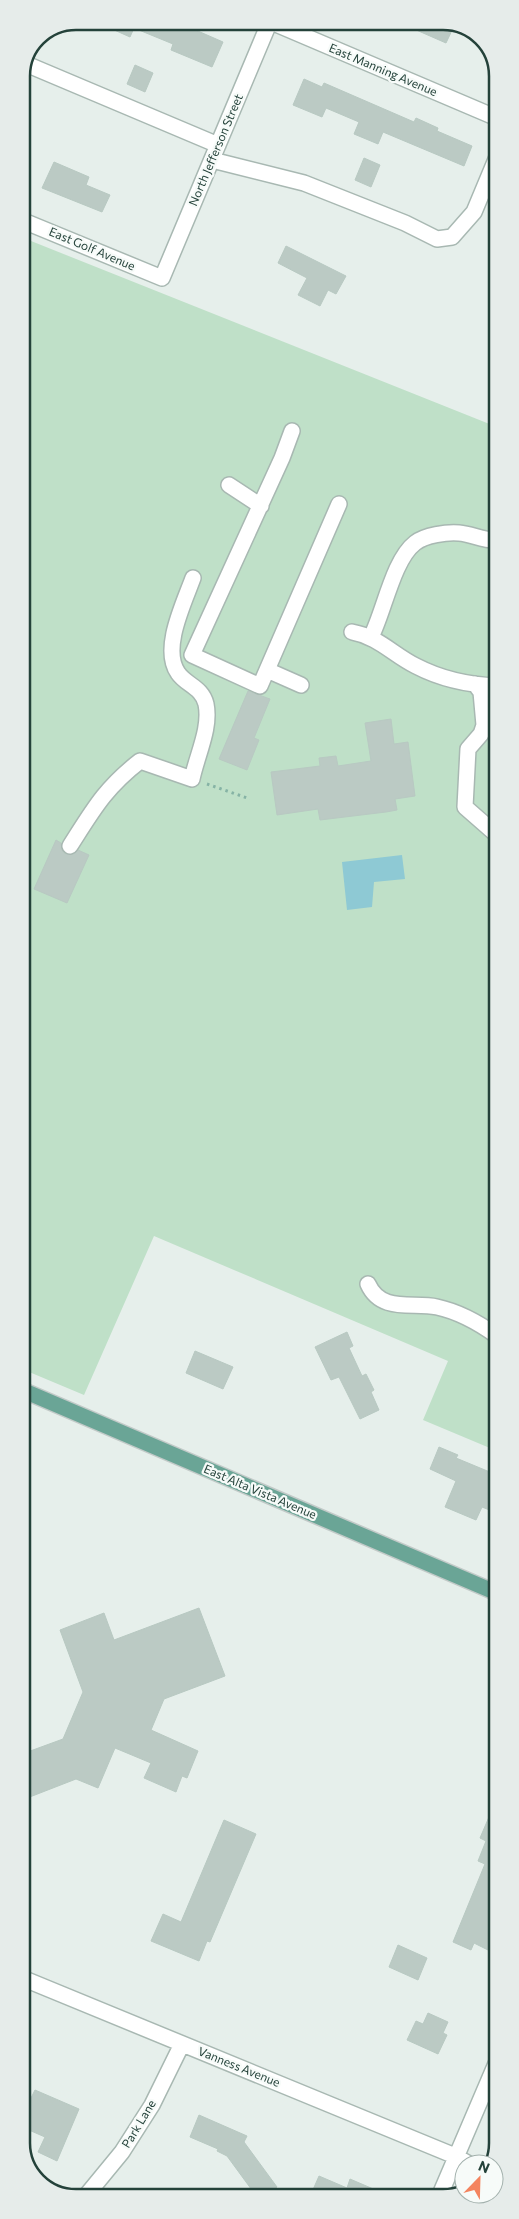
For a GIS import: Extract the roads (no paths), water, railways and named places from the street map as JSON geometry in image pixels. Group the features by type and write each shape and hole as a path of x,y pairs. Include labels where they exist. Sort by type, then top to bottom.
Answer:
{"main road":[{"name":"East Alta Vista Avenue","path":"30,1393 489,1590"}],"street":[{"name":"North Jefferson Street","path":"162,278 267,30"},
{"name":"East Manning Avenue","path":"289,30 489,115"},
{"path":"31,66 218,145"},
{"path":"212,160 304,183 405,223 436,239 452,237 474,212 489,176"},
{"name":"East Golf Avenue","path":"30,224 162,278"},
{"path":"292,431 261,506 192,655 260,686 339,504"},
{"path":"229,486 261,506"},
{"path":"371,637 405,554 415,542 434,536 459,533 489,539"},
{"path":"70,846 98,801 117,779 140,761 192,778 205,733 206,704 198,688 178,674 172,657 174,634 193,578"},
{"path":"352,632 371,637 415,666 448,679 489,685"},
{"path":"267,670 301,685"},
{"path":"475,684 481,692 484,725 481,734 468,749 465,807 489,828"},
{"path":"368,1284 372,1293 385,1303 437,1307 480,1324 489,1330"},
{"name":"Vanness Avenue","path":"30,1981 454,2156"},
{"name":"Park Lane","path":"92,2189 122,2152 152,2105 182,2044"},
{"path":"456,2154 489,2079"},
{"path":"442,2189 454,2159"}],"water":[{"path":"402,855 405,879 374,882 372,907 347,910 342,862"}]}
